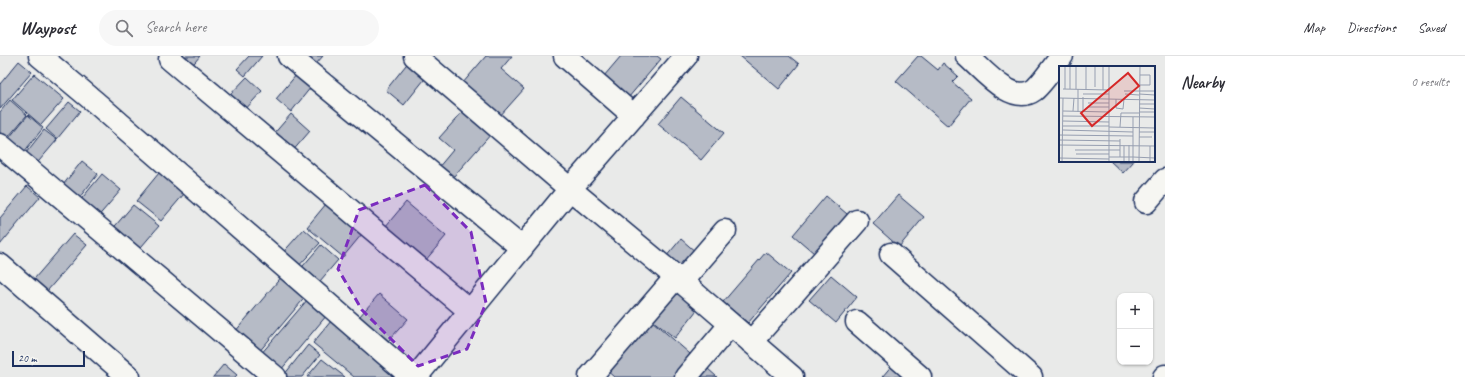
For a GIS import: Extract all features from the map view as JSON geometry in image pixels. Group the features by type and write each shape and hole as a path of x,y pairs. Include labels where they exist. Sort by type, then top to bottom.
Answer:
{"street":[{"path":"40,56 412,377"},
{"path":"289,56 522,248"},
{"path":"415,56 792,377"},
{"path":"565,56 634,116"},
{"path":"967,56 1000,85 1012,93 1022,95 1034,90 1062,56"},
{"path":"416,377 570,189 634,116 682,57"},
{"path":"170,59 470,311"},
{"path":"0,145 275,377"},
{"path":"1146,202 1165,180"},
{"path":"751,342 857,221"},
{"path":"590,377 678,279 725,231"},
{"path":"890,254 1031,377"},
{"path":"0,265 129,377"},
{"path":"857,322 920,377"},
{"path":"686,377 730,325"}],"highlighted area":[{"path":"425,185 471,232 486,303 467,349 418,366 362,310 338,269 359,210"}],"building":[{"path":"181,56 200,56 190,68"},
{"path":"249,56 262,56 245,76 237,69"},
{"path":"306,56 323,56 316,64"},
{"path":"486,56 512,56 501,69 524,89 499,117 462,84"},
{"path":"621,56 657,56 661,59 623,104 598,83"},
{"path":"740,56 789,56 799,64 779,89"},
{"path":"918,56 921,56 938,70 943,63 958,76 952,82 971,98 948,126 896,81"},
{"path":"410,60 428,75 404,105 386,90"},
{"path":"19,61 32,72 0,109 0,84"},
{"path":"34,74 64,99 41,125 12,100"},
{"path":"297,74 311,87 291,112 276,99"},
{"path":"247,77 262,91 243,112 227,98"},
{"path":"681,97 724,133 701,160 658,124"},
{"path":"10,100 27,115 3,143 0,141 0,112"},
{"path":"69,102 80,111 57,139 46,129"},
{"path":"465,109 492,133 446,185 433,174 453,150 439,138"},
{"path":"291,114 310,131 291,153 272,136"},
{"path":"28,115 43,128 20,157 4,144"},
{"path":"44,130 57,140 33,168 22,158"},
{"path":"82,161 98,174 75,203 59,190"},
{"path":"1111,162 1133,162 1123,173"},
{"path":"159,173 184,194 161,221 136,201"},
{"path":"102,174 121,190 96,219 78,203"},
{"path":"27,186 40,197 0,245 0,218"},
{"path":"898,195 924,217 899,247 873,224"},
{"path":"826,196 854,220 821,259 793,235"},
{"path":"406,202 446,236 425,261 385,227"},
{"path":"326,204 362,234 343,257 307,227"},
{"path":"133,205 159,226 136,253 110,232"},
{"path":"304,229 320,243 294,271 279,257"},
{"path":"73,234 87,245 41,298 28,286"},
{"path":"681,239 697,253 681,271 665,258"},
{"path":"321,245 338,260 314,288 297,273"},
{"path":"766,252 791,273 748,323 723,302"},
{"path":"283,275 307,295 258,353 234,333"},
{"path":"831,275 857,297 836,323 809,300"},
{"path":"677,288 700,306 675,338 652,320"},
{"path":"379,294 408,319 381,349 353,324"},
{"path":"308,299 327,315 280,371 260,355"},
{"path":"336,315 400,377 354,377 313,343"},
{"path":"651,320 697,360 682,377 614,377 606,370"},
{"path":"308,345 320,355 302,377 286,377 284,375"},
{"path":"322,359 345,377 307,377"},
{"path":"224,364 237,375 235,377 213,377"},
{"path":"893,364 908,377 882,377"},
{"path":"707,368 717,377 700,377"}]}
